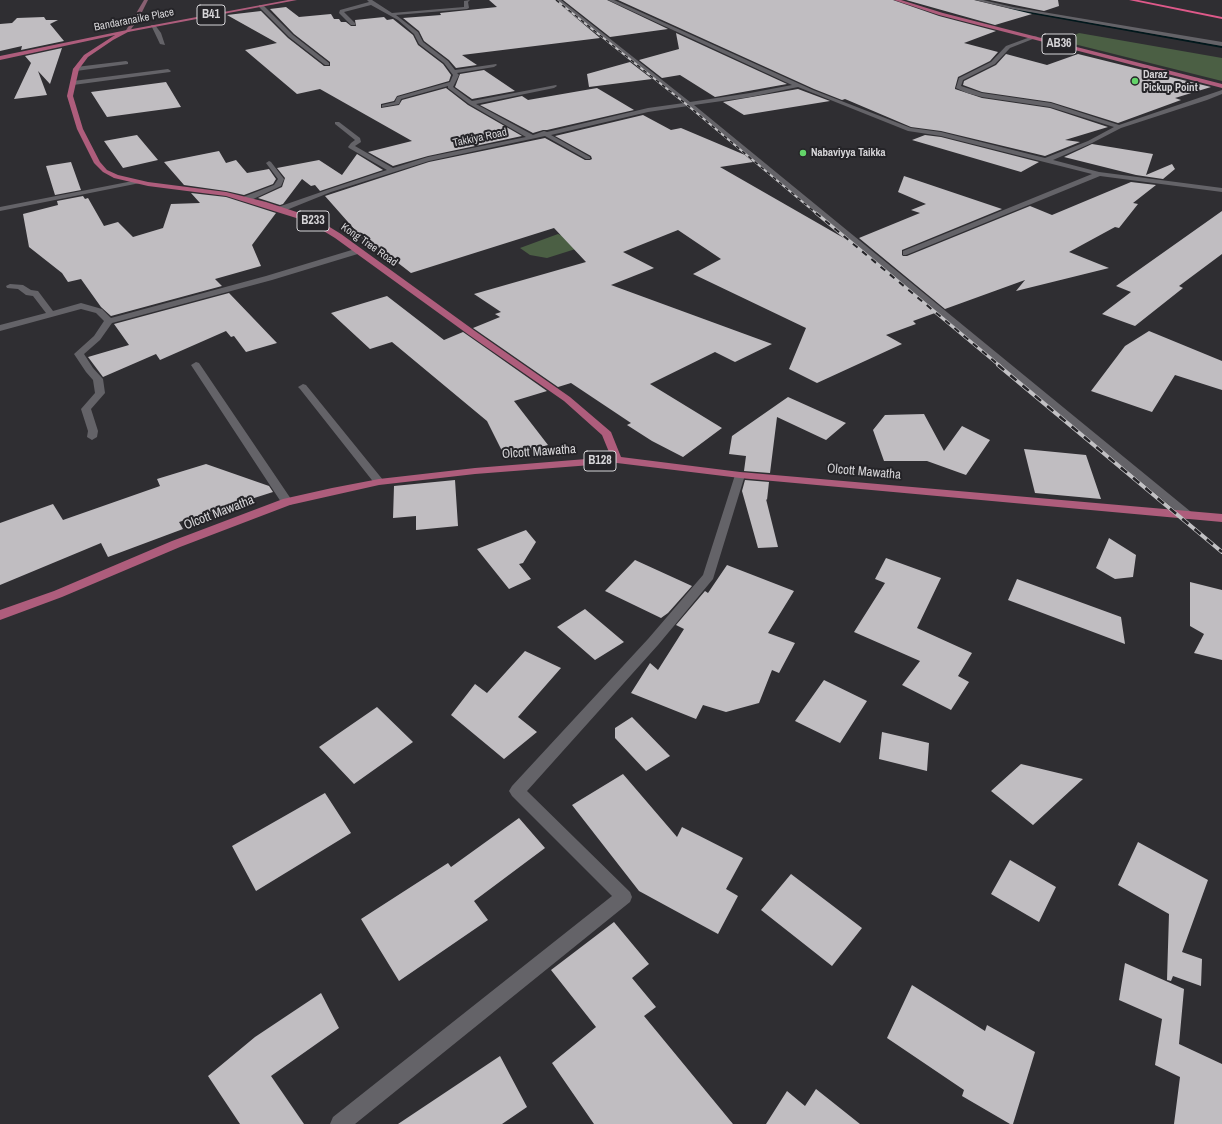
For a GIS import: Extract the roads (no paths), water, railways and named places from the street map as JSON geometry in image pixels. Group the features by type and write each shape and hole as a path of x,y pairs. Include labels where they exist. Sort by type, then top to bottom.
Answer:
{"highway":[{"path":"1131,0 1222,18"}],"main road":[{"path":"127,31 137,18 146,0"},
{"name":"Bandaranaike Place","path":"0,58 127,31 295,0"},
{"name":"AB36","path":"896,0 942,14 1222,86"},
{"name":"Kong Tree Road","path":"127,31 111,39 86,56 76,69 72,83 70,96 73,108 80,129 97,163 116,177 138,182 226,194 280,209 312,220 338,236 567,399 607,434 617,460"},
{"name":"Olcott Mawatha","path":"0,615 58,594 183,542 287,502 379,482 475,471 617,460 740,475 1222,518"}],"street":[{"path":"391,14 467,8 466,2 468,0"},
{"path":"558,0 689,104 1190,516"},
{"path":"610,0 799,85 910,130 941,134 1098,174 1222,190"},
{"path":"977,0 1013,8 1222,44"},
{"path":"353,24 341,13 342,11 371,2 391,14 416,33 421,43 446,62 456,75 451,82 450,87 471,103 531,137"},
{"path":"261,6 286,32 327,64"},
{"path":"153,26 159,33 163,44"},
{"path":"1035,37 1008,47 993,63 960,79 958,87 969,92 982,95 1051,104 1119,127"},
{"path":"76,69 126,63"},
{"path":"453,72 494,65"},
{"path":"72,83 168,70"},
{"path":"384,106 397,103 399,98 451,82"},
{"name":"Takkiya Road","path":"280,209 329,191 428,159 648,110 750,95 799,85"},
{"path":"471,103 554,86"},
{"path":"1045,161 1090,142 1119,127 1222,92"},
{"path":"338,123 358,139 358,142 353,144 351,147 392,170"},
{"path":"544,134 588,158"},
{"path":"246,199 277,186 281,179 269,163"},
{"path":"906,253 1098,174"},
{"path":"0,209 138,182"},
{"path":"92,437 93,431 86,409 100,393 98,379 89,370 79,354 97,338 109,321 269,278 358,251"},
{"path":"10,286 20,287 29,293 35,293 51,314"},
{"path":"0,328 81,306 99,310 109,321"},
{"path":"196,365 287,502"},
{"path":"303,387 379,482"},
{"path":"340,1124 624,897 516,791 653,642 709,576 740,475"}],"waterway":[{"path":"1010,9 1222,47"}],"railway":[{"path":"556,0 686,104 817,214"},
{"path":"816,213 1000,366"},
{"path":"998,365 1222,552"}],"place":[{"name":"Daraz Pickup Point","path":"1135,81"},
{"name":"Nabaviyya Taikka","path":"803,153"}]}
